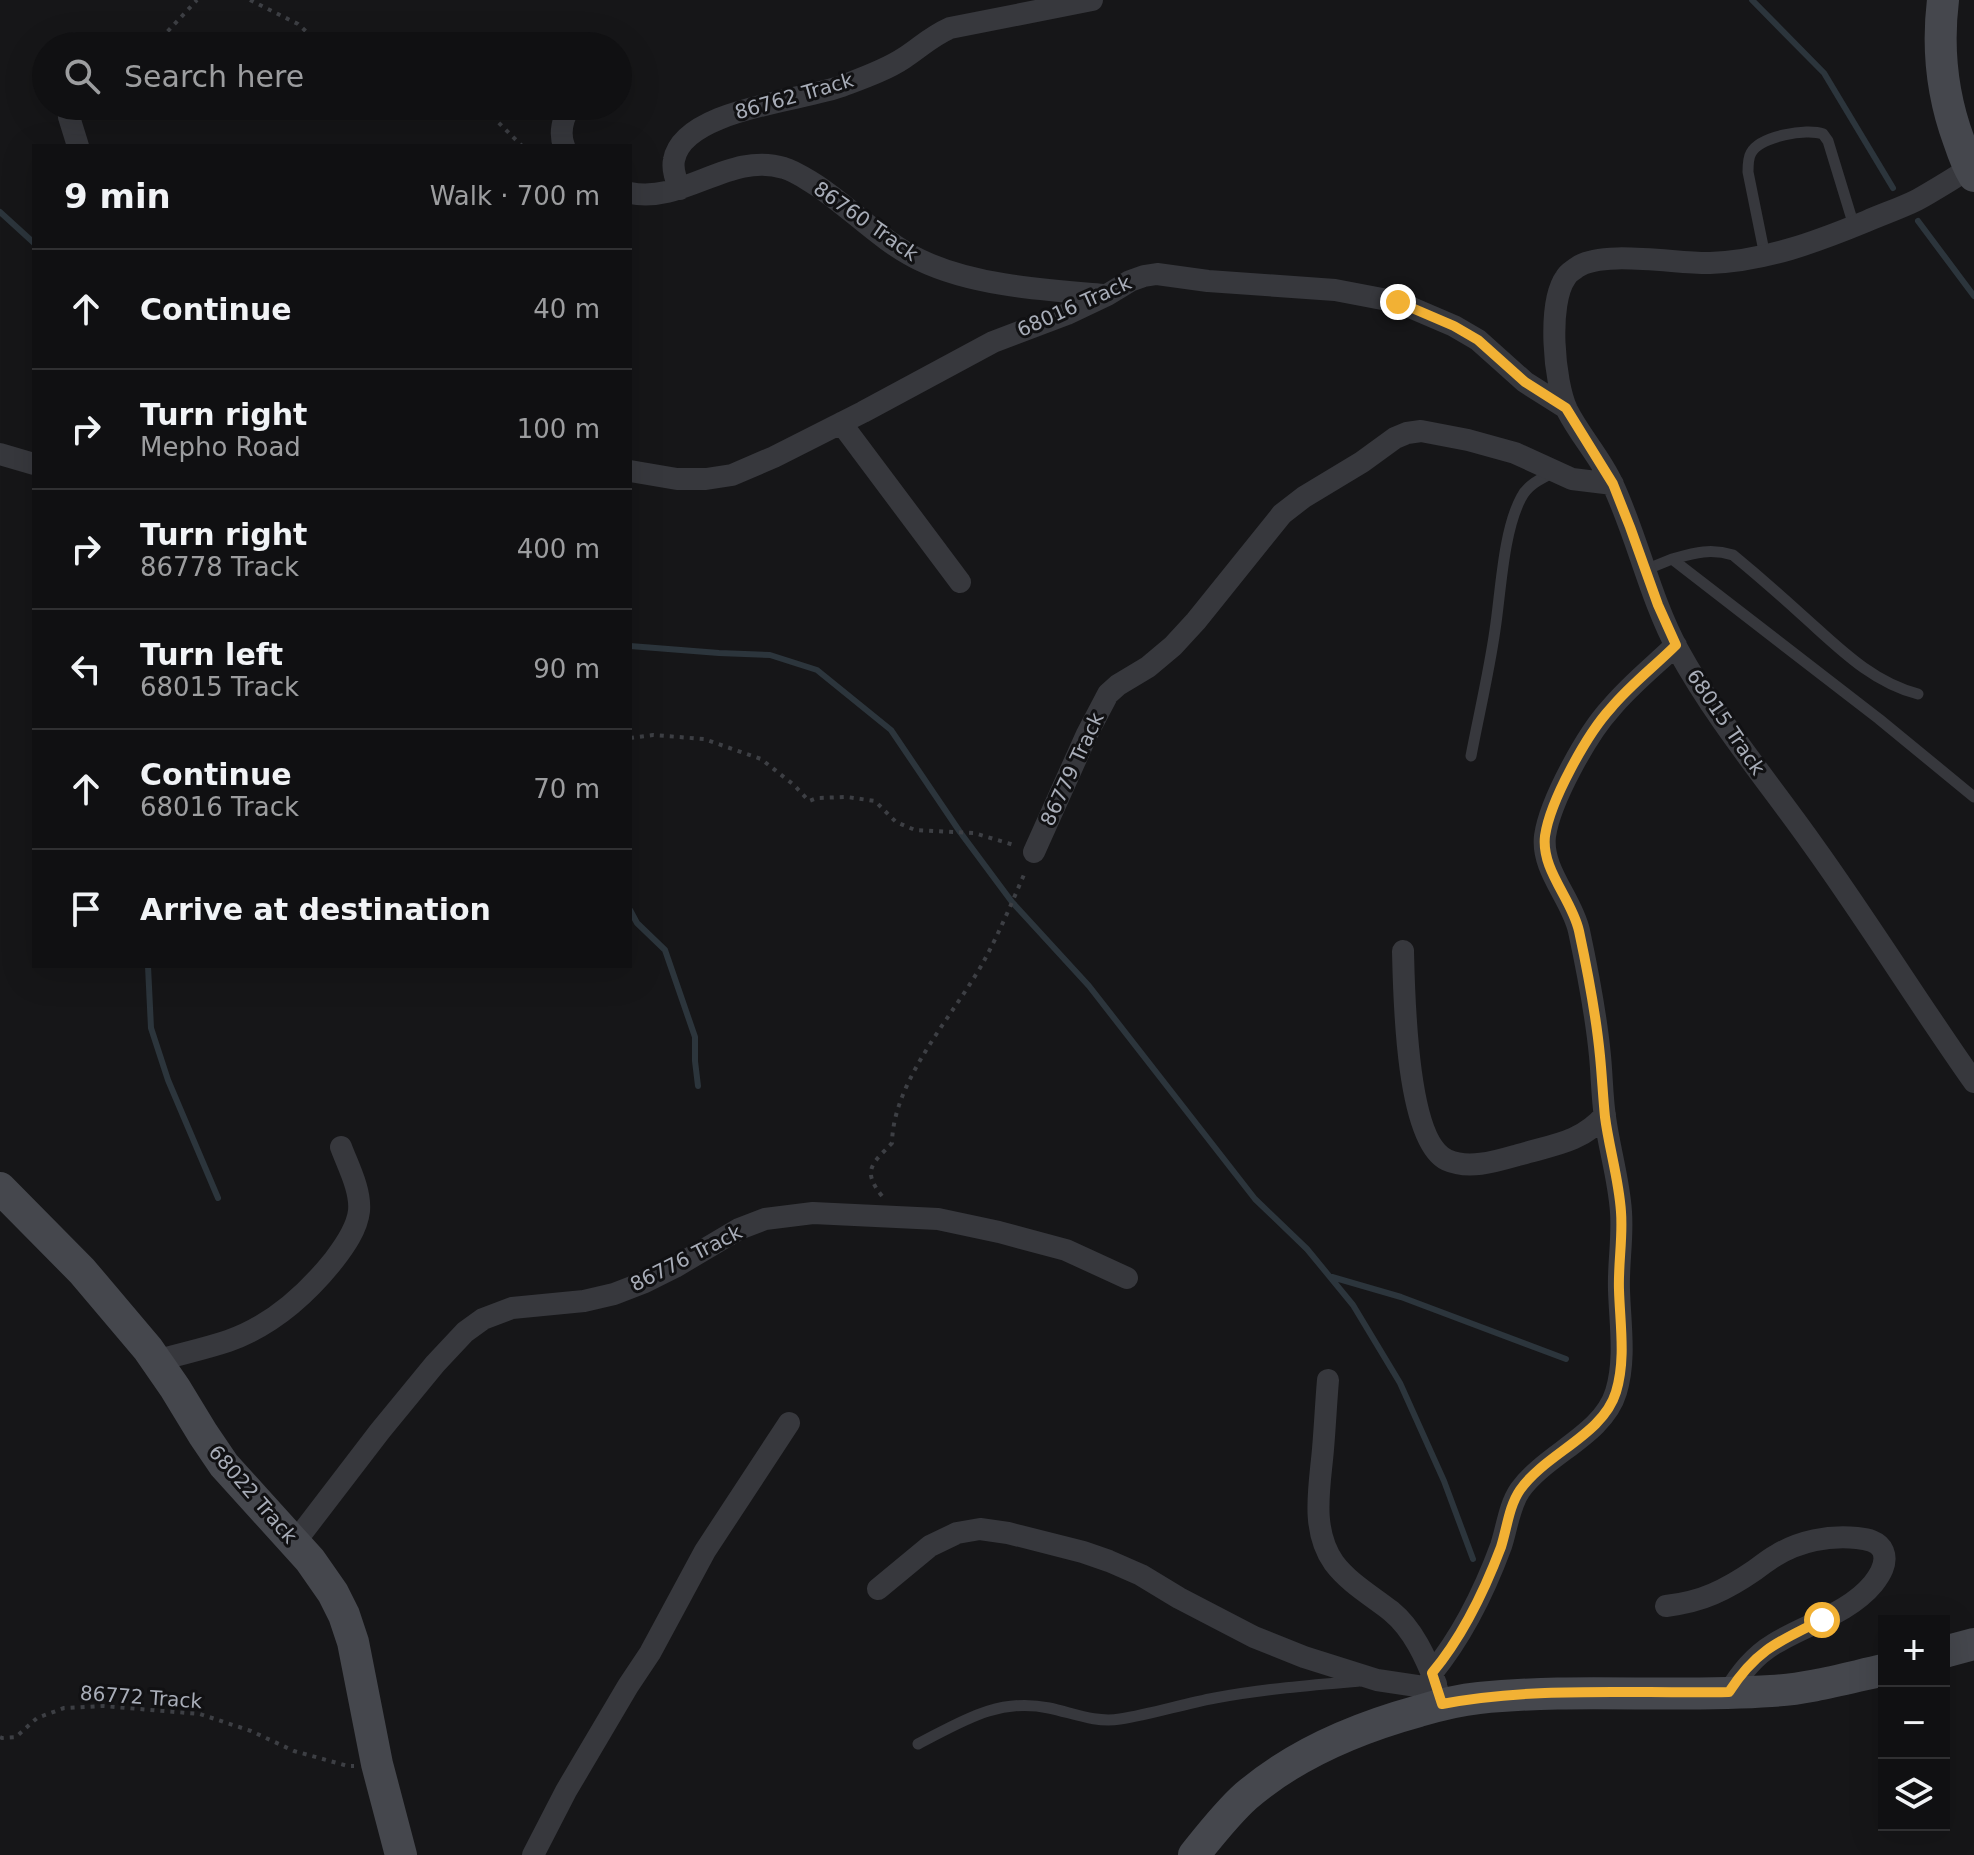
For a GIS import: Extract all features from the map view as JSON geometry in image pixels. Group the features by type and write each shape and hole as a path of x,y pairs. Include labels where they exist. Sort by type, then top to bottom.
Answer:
{"street":[{"name":"86762 Track","path":"680,189 674,167 680,144 717,119 840,86 890,66 934,35 950,28 1092,0"},
{"path":"1943,0 1939,31 1942,77 1952,123 1972,172"},
{"path":"70,120 76,142"},
{"path":"563,144 564,120"},
{"name":"86760 Track","path":"632,193 660,194 744,166 769,164 786,168 802,177 920,260 990,281 1052,291 1107,295"},
{"name":"68015 Track","path":"1972,172 1854,226 1765,256 1712,263 1597,259 1579,265 1566,277 1558,297 1554,327 1558,383 1566,408 1613,484 1658,605 1697,683 1723,724 1856,906 1974,1082"},
{"name":"68016 Track","path":"632,471 677,479 732,475 841,423 993,342 1067,314 1130,281 1157,274 1208,281 1335,290 1398,302 1478,340 1525,382 1566,408"},
{"path":"841,423 960,582"},
{"name":"86779 Track","path":"1034,852 1108,694 1173,646 1282,514 1395,438 1421,431 1468,440 1515,453 1572,479 1613,484"},
{"path":"0,454 32,463"},
{"path":"1194,1855 1245,1797 1286,1766 1349,1733 1383,1721 1437,1689 1458,1638 1478,1601 1517,1494 1544,1464 1593,1427 1609,1409 1616,1392 1622,1344 1619,1289 1621,1213 1582,944 1577,923 1546,853 1545,838 1550,817 1583,746 1610,708 1676,645"},
{"path":"1403,951 1410,1070 1427,1137 1436,1153 1448,1161 1464,1164 1498,1161 1568,1141 1594,1127 1605,1115"},
{"path":"156,1361 228,1340 259,1327 290,1306 317,1282 341,1251 355,1226 359,1211 355,1186 341,1147"},
{"name":"68022 Track","path":"0,1188 82,1271 156,1361 224,1465 323,1577 344,1615 353,1642 377,1764 401,1855"},
{"name":"86776 Track","path":"295,1542 426,1376 465,1332 483,1319 512,1308 584,1301 614,1294 645,1282 739,1229 765,1219 813,1213 938,1219 1066,1250 1127,1278"},
{"path":"1328,1380 1318,1514 1323,1541 1334,1562 1352,1582 1394,1614 1408,1630 1437,1689"},
{"path":"533,1855 566,1791 650,1653 705,1551 789,1423"},
{"path":"878,1589 930,1546 957,1533 980,1529 1008,1533 1109,1561 1275,1647 1377,1680 1475,1698 1533,1694 1772,1691 1878,1671"},
{"path":"1666,1606 1685,1604 1712,1595 1774,1556 1796,1546 1822,1539 1848,1537 1874,1542 1881,1547 1884,1566 1868,1591 1773,1645 1754,1659 1729,1692"},
{"path":"1950,1650 1974,1644"}],"lane":[{"path":"1765,256 1748,172 1752,150 1762,141 1810,132 1823,134 1828,141 1854,226"},
{"path":"1471,756 1492,651 1513,516 1522,495 1533,483 1554,472"},
{"path":"1645,570 1698,551 1717,550 1733,555 1876,678 1918,694"},
{"path":"1672,559 1879,719 1974,797"},
{"path":"918,1744 997,1707 1021,1704 1092,1720 1118,1720 1257,1691 1377,1680"}],"path":[{"path":"167,32 197,0"},
{"path":"250,0 298,24 307,32"},
{"path":"496,120 520,144"},
{"path":"632,738 653,735 704,739 761,759 809,801 847,797 875,801 896,822 915,830 974,833 1034,852 984,961 910,1079 892,1128 892,1143 873,1162 869,1174 897,1217"},
{"name":"86772 Track","path":"0,1737 16,1737 37,1718 64,1708 103,1706 200,1714 251,1731 294,1751 348,1766 377,1764"}],"waterway":[{"path":"1752,0 1824,73 1893,188"},
{"path":"0,212 32,241"},
{"path":"1918,221 1974,296"},
{"path":"632,646 770,655 817,670 891,730 1012,902 1089,986 1255,1199 1307,1249 1353,1305 1400,1383 1444,1481 1473,1559"},
{"path":"632,914 637,923 665,950 695,1037 698,1086"},
{"path":"148,968 151,1028 168,1080 218,1198"},
{"path":"1332,1277 1401,1297 1566,1359"}],"route":[{"path":"1398,302 1478,340 1525,382 1566,408 1613,484 1676,645 1610,708 1583,746 1550,817 1545,838 1552,870 1577,923 1591,987 1607,1132 1618,1186 1622,1344 1616,1392 1609,1409 1593,1427 1544,1464 1517,1494 1507,1529 1478,1601 1458,1638 1432,1673 1442,1704 1533,1694 1729,1692 1754,1659 1773,1645 1822,1620"}]}
